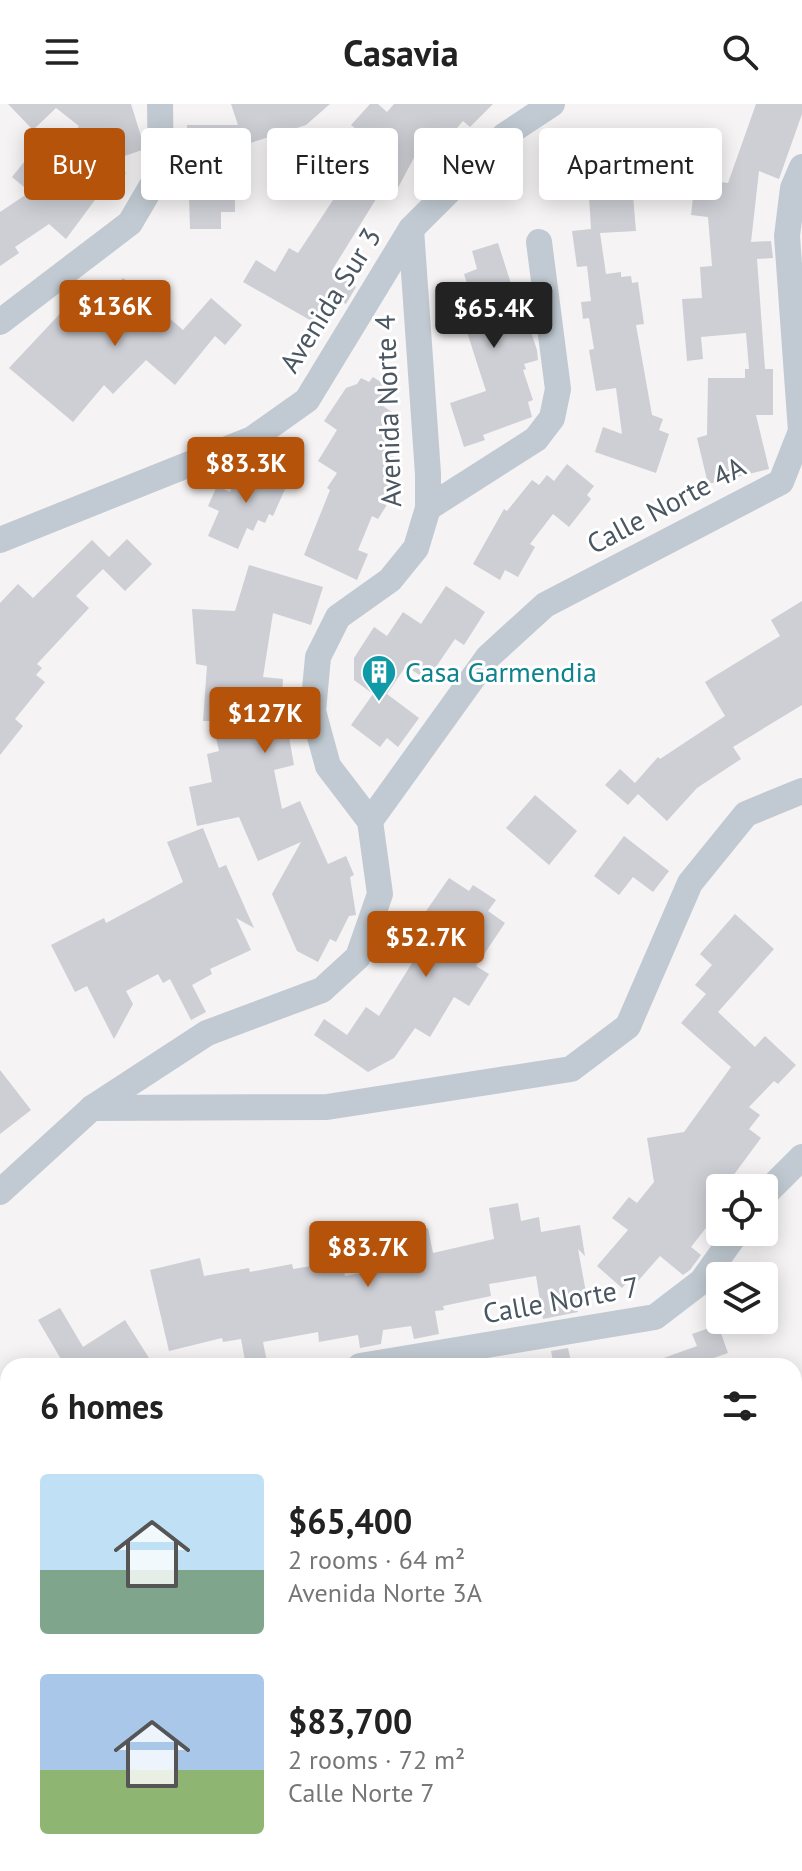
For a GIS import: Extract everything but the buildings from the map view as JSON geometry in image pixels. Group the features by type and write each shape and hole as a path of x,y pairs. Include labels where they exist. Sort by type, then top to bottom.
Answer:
{"street":[{"path":"0,322 130,223 161,170 160,104"},
{"name":"Avenida Sur 3","path":"0,540 252,439 307,400 411,229 505,135 552,104"},
{"name":"Calle Norte 4A","path":"370,821 488,657 545,605 781,482 801,431 787,236 793,188 802,167"},
{"name":"Avenida Norte 4","path":"370,821 328,766 313,711 318,657 338,617 390,580 416,548 428,508 411,229"},
{"path":"428,508 536,439 552,418 558,389 539,242"},
{"path":"92,1108 327,1107 571,1069 628,1026 690,883 746,814 802,791"},
{"path":"0,1192 92,1108 207,1033 322,990 358,957 380,894 370,821"},
{"path":"778,1181 802,1157"},
{"name":"Calle Norte 7","path":"408,1358 655,1317 702,1281 727,1246"}],"place":[{"name":"Casa Garmendia","path":"379,703"}]}
